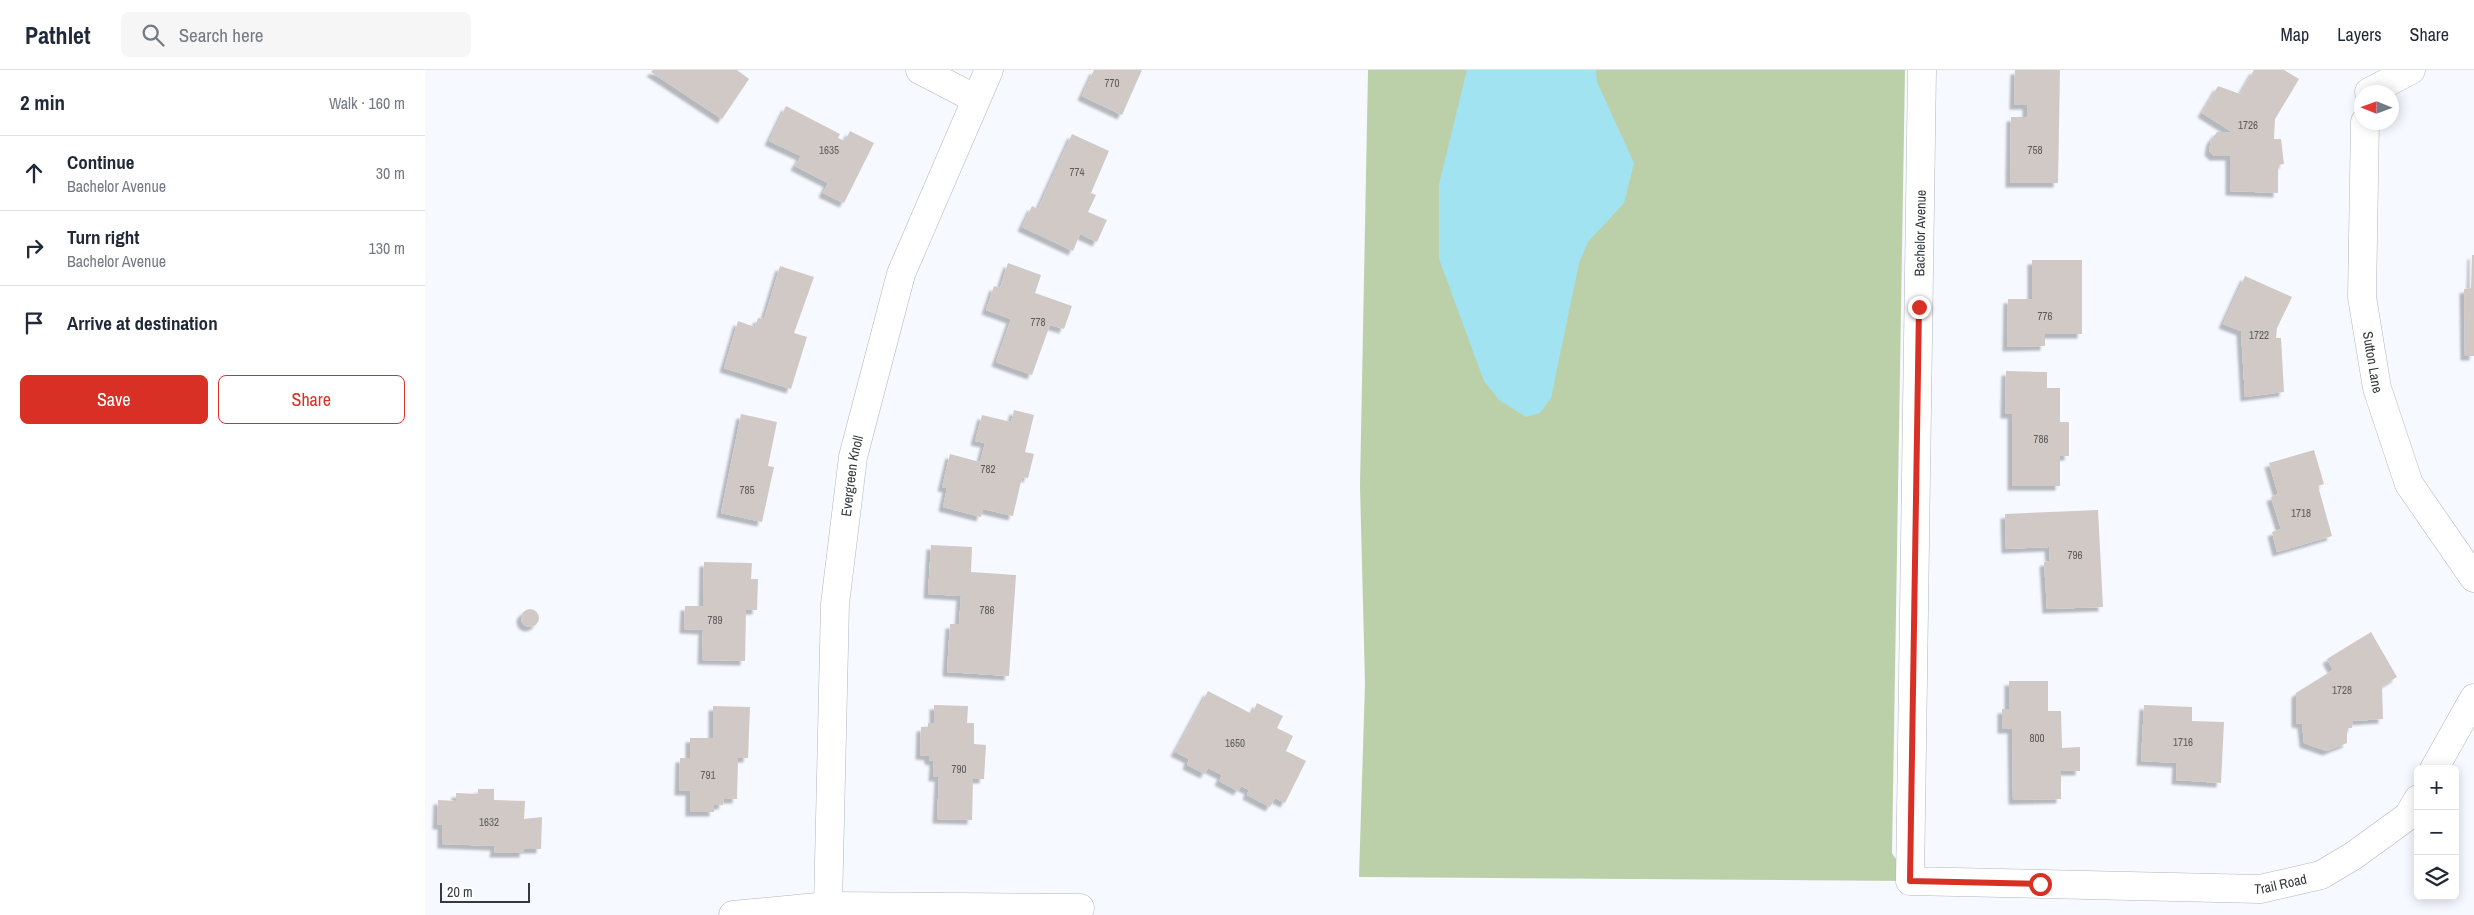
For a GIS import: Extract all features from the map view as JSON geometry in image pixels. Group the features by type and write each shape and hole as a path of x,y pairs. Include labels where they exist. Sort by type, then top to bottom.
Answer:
{"street":[{"path":"920,70 976,100"},
{"name":"Evergreen Knoll","path":"830,910 835,604 853,458 901,274 989,70"},
{"name":"Bachelor Avenue","path":"1922,70 1910,881 2115,886"},
{"path":"2382,85 2411,70"},
{"name":"Sutton Lane","path":"2365,130 2362,297 2377,388 2409,484 2474,578"},
{"path":"2436,765 2474,698"},
{"name":"Trail Road","path":"2115,886 2260,889 2321,875 2353,856 2409,816 2414,807"},
{"path":"733,915 830,910 1080,908"}],"green space":[{"path":"1368,70 1905,70 1892,853 1910,881 1359,877 1365,683 1360,486"}],"water":[{"path":"1467,70 1596,70 1597,82 1634,163 1624,203 1588,242 1579,263 1551,398 1540,413 1526,417 1499,400 1484,381 1439,259 1439,184"}],"building":[{"path":"653,70 737,70 749,79 722,119 651,72"},
{"path":"1094,70 1142,70 1122,115 1082,96"},
{"path":"2015,70 2060,70 2058,183 2010,183 2011,117 2027,117 2027,105 2014,105"},
{"path":"2254,70 2284,70 2299,79 2275,119 2274,139 2281,139 2284,164 2278,165 2278,193 2230,191 2230,156 2214,156 2209,151 2211,140 2217,132 2232,132 2202,113 2218,86 2240,94"},
{"path":"786,106 840,134 838,138 845,141 850,131 874,143 844,203 823,193 828,183 795,166 801,156 769,141"},
{"path":"1072,134 1109,151 1091,193 1096,195 1088,212 1107,220 1097,242 1080,234 1073,251 1022,227 1032,206 1038,209"},
{"path":"2472,255 2474,255 2474,356 2465,356 2464,289 2471,288"},
{"path":"2032,260 2082,260 2082,334 2045,334 2045,346 2007,347 2008,299 2032,299"},
{"path":"1008,263 1041,275 1035,293 1072,306 1064,329 1050,325 1032,375 996,362 1011,319 986,310 994,286 1000,288"},
{"path":"780,266 814,277 794,333 807,337 791,389 724,368 738,321 755,327 758,318 764,319"},
{"path":"2245,276 2292,297 2277,328 2276,338 2281,338 2284,392 2245,397 2241,331 2223,324"},
{"path":"2006,371 2047,372 2047,388 2060,388 2060,422 2069,422 2069,456 2060,456 2060,486 2012,486 2012,414 2005,414"},
{"path":"1014,410 1034,415 1025,452 1034,454 1028,478 1022,477 1013,516 983,509 981,517 943,507 947,488 942,487 950,454 980,462 985,443 975,441 982,415 1011,422"},
{"path":"741,414 777,422 768,466 774,467 762,522 721,513"},
{"path":"2314,450 2324,484 2318,486 2332,536 2277,552 2272,532 2281,529 2271,497 2278,494 2269,463"},
{"path":"2098,510 2103,607 2047,609 2044,562 2050,561 2049,547 2006,549 2005,514"},
{"path":"931,545 972,547 971,572 1016,575 1009,676 947,672 950,624 959,624 961,596 928,594"},
{"path":"704,562 752,563 751,579 758,579 757,610 746,610 745,661 702,660 703,630 684,629 685,606 703,606"},
{"path":"526,609 534,609 539,614 537,625 526,627 521,622 521,614"},
{"path":"2371,632 2397,677 2382,686 2383,719 2353,721 2352,728 2347,728 2347,743 2327,751 2304,743 2302,724 2296,723 2296,693 2333,670 2327,659"},
{"path":"2009,681 2048,681 2048,711 2061,711 2062,748 2080,747 2080,771 2061,771 2061,799 2013,800 2012,729 2002,729 2002,709 2009,709"},
{"path":"1208,691 1252,714 1257,703 1283,716 1277,728 1293,736 1286,751 1306,761 1285,803 1275,798 1270,807 1247,795 1249,790 1241,786 1238,791 1219,781 1222,775 1208,768 1205,774 1187,765 1189,759 1175,752"},
{"path":"934,705 968,706 967,723 974,723 974,744 986,745 984,779 973,779 972,820 937,819 939,777 933,777 934,761 929,760 929,756 920,755 921,727 928,727 928,723 934,723"},
{"path":"2144,705 2192,707 2192,721 2224,722 2221,783 2176,780 2177,763 2141,761"},
{"path":"713,706 750,707 748,758 738,758 737,799 724,799 723,805 714,805 714,812 690,812 690,791 679,791 680,758 690,758 690,738 713,738"},
{"path":"478,789 494,789 494,800 525,801 524,819 542,817 541,849 524,849 524,853 494,853 495,846 442,844 442,825 437,825 438,800 456,801 456,793 478,794"}],"route":[{"path":"1919,307 1910,881 2040,884"}]}
